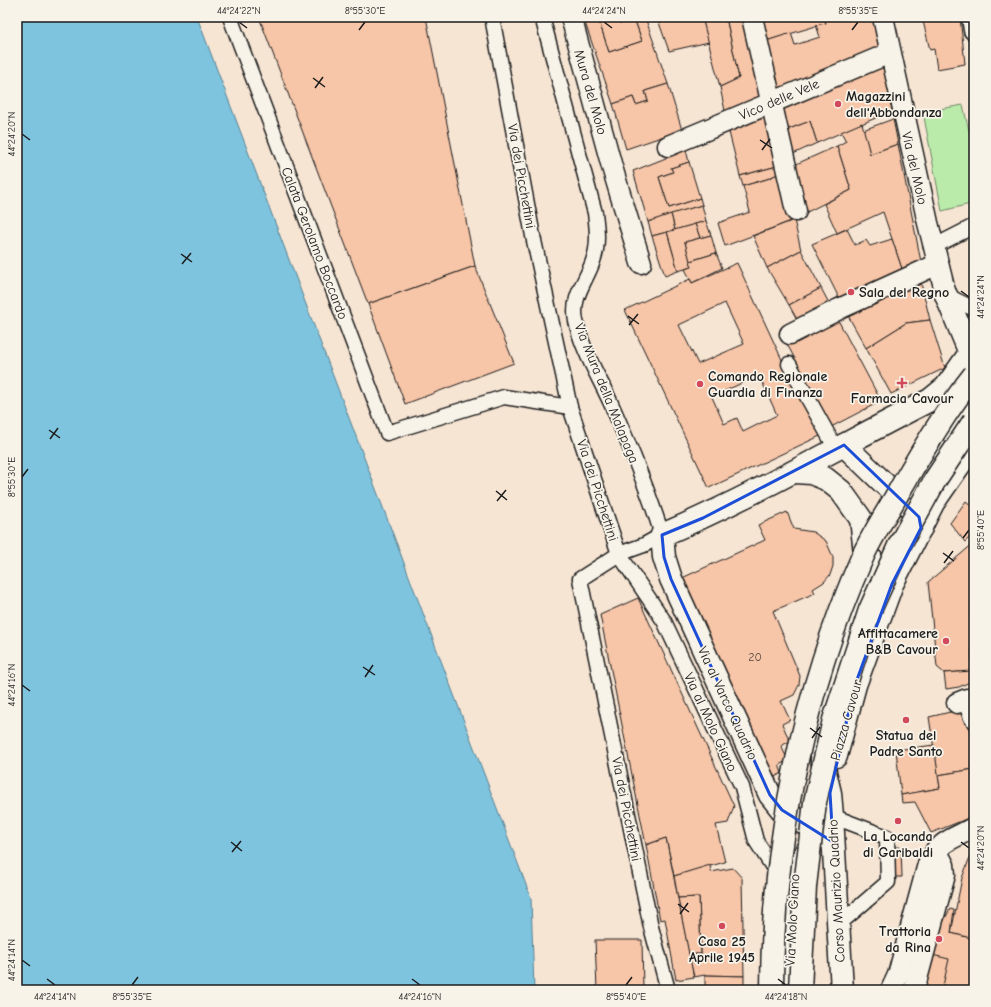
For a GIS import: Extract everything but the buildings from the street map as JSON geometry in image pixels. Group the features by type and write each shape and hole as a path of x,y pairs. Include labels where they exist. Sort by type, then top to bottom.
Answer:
{"main road":[{"name":"Via del Molo","path":"946,295 972,351"},
{"path":"662,535 703,518 930,400 946,386 972,351"},
{"path":"800,990 805,886 815,802 834,720 870,610 899,546 970,415 972,351"},
{"path":"772,990 777,881 791,785 822,665 862,558 917,461 974,375"},
{"name":"Piazza Cavour","path":"830,792 822,760 823,720 827,699 867,569 902,502 940,445 970,415"},
{"name":"Piazza Cavour","path":"830,792 834,761 855,685 892,584 933,502 974,444"},
{"path":"840,447 919,517 921,528"},
{"name":"Piazza Cavour","path":"794,472 811,473 826,479 841,491 861,519 867,569"},
{"name":"Via al Varco Quadrio","path":"662,535 664,557 671,579 770,795 782,810 815,832 834,842"},
{"name":"Corso Maurizio Quadrio","path":"830,792 842,990"}],"street":[{"name":"Mura del Molo","path":"571,17 612,167 641,263"},
{"path":"752,17 796,211"},
{"name":"Via del Molo","path":"883,17 946,295"},
{"path":"972,17 974,30"},
{"name":"Vico delle Vele","path":"668,146 890,53"},
{"path":"790,334 839,309 936,255"},
{"path":"891,990 898,975 928,864 936,850 946,841 974,827"},
{"path":"914,990 946,875 944,865 936,850"}],"lane":[{"name":"Calata Gerolamo Boccardo","path":"230,17 387,433 504,397 570,407"},
{"name":"Via dei Picchettini","path":"492,17 533,236 570,407 619,554 580,579 651,927 668,990"},
{"name":"Via Mura della Malapaga","path":"542,17 595,213 598,240 594,260 577,294 574,307 576,321 583,343 632,455 662,535"},
{"path":"936,255 974,226"},
{"path":"946,295 974,309"},
{"path":"790,364 840,447"},
{"path":"619,554 644,545 662,535"},
{"name":"Via al Molo Giano","path":"619,554 664,621 742,787 756,840 791,895"},
{"path":"832,816 887,837 888,882 838,925"},
{"name":"Via Molo Giano","path":"788,990 791,895 796,864 804,846 815,832"}],"highlighted area":[{"path":"844,445 919,517 921,528 892,584 855,685 830,793 833,842 782,810 770,795 671,579 664,557 662,535 703,518"}],"green space":[{"path":"963,105 974,152 974,203 942,211 923,112"}],"water":[{"path":"17,17 197,17 531,898 534,990 17,990"}],"place":[{"name":"Magazzini dell'Abbondanza","path":"838,104"},
{"name":"Sala del Regno","path":"851,292"},
{"name":"Farmacia Cavour","path":"902,383"},
{"name":"Comando Regionale Guardia di Finanza","path":"700,384"},
{"name":"Affittacamere B&B Cavour","path":"946,641"},
{"name":"Statua del Padre Santo","path":"906,720"},
{"name":"La Locanda di Garibaldi","path":"898,821"},
{"name":"Casa 25 Aprile 1945","path":"722,926"},
{"name":"Trattoria da Rina","path":"939,939"}]}
